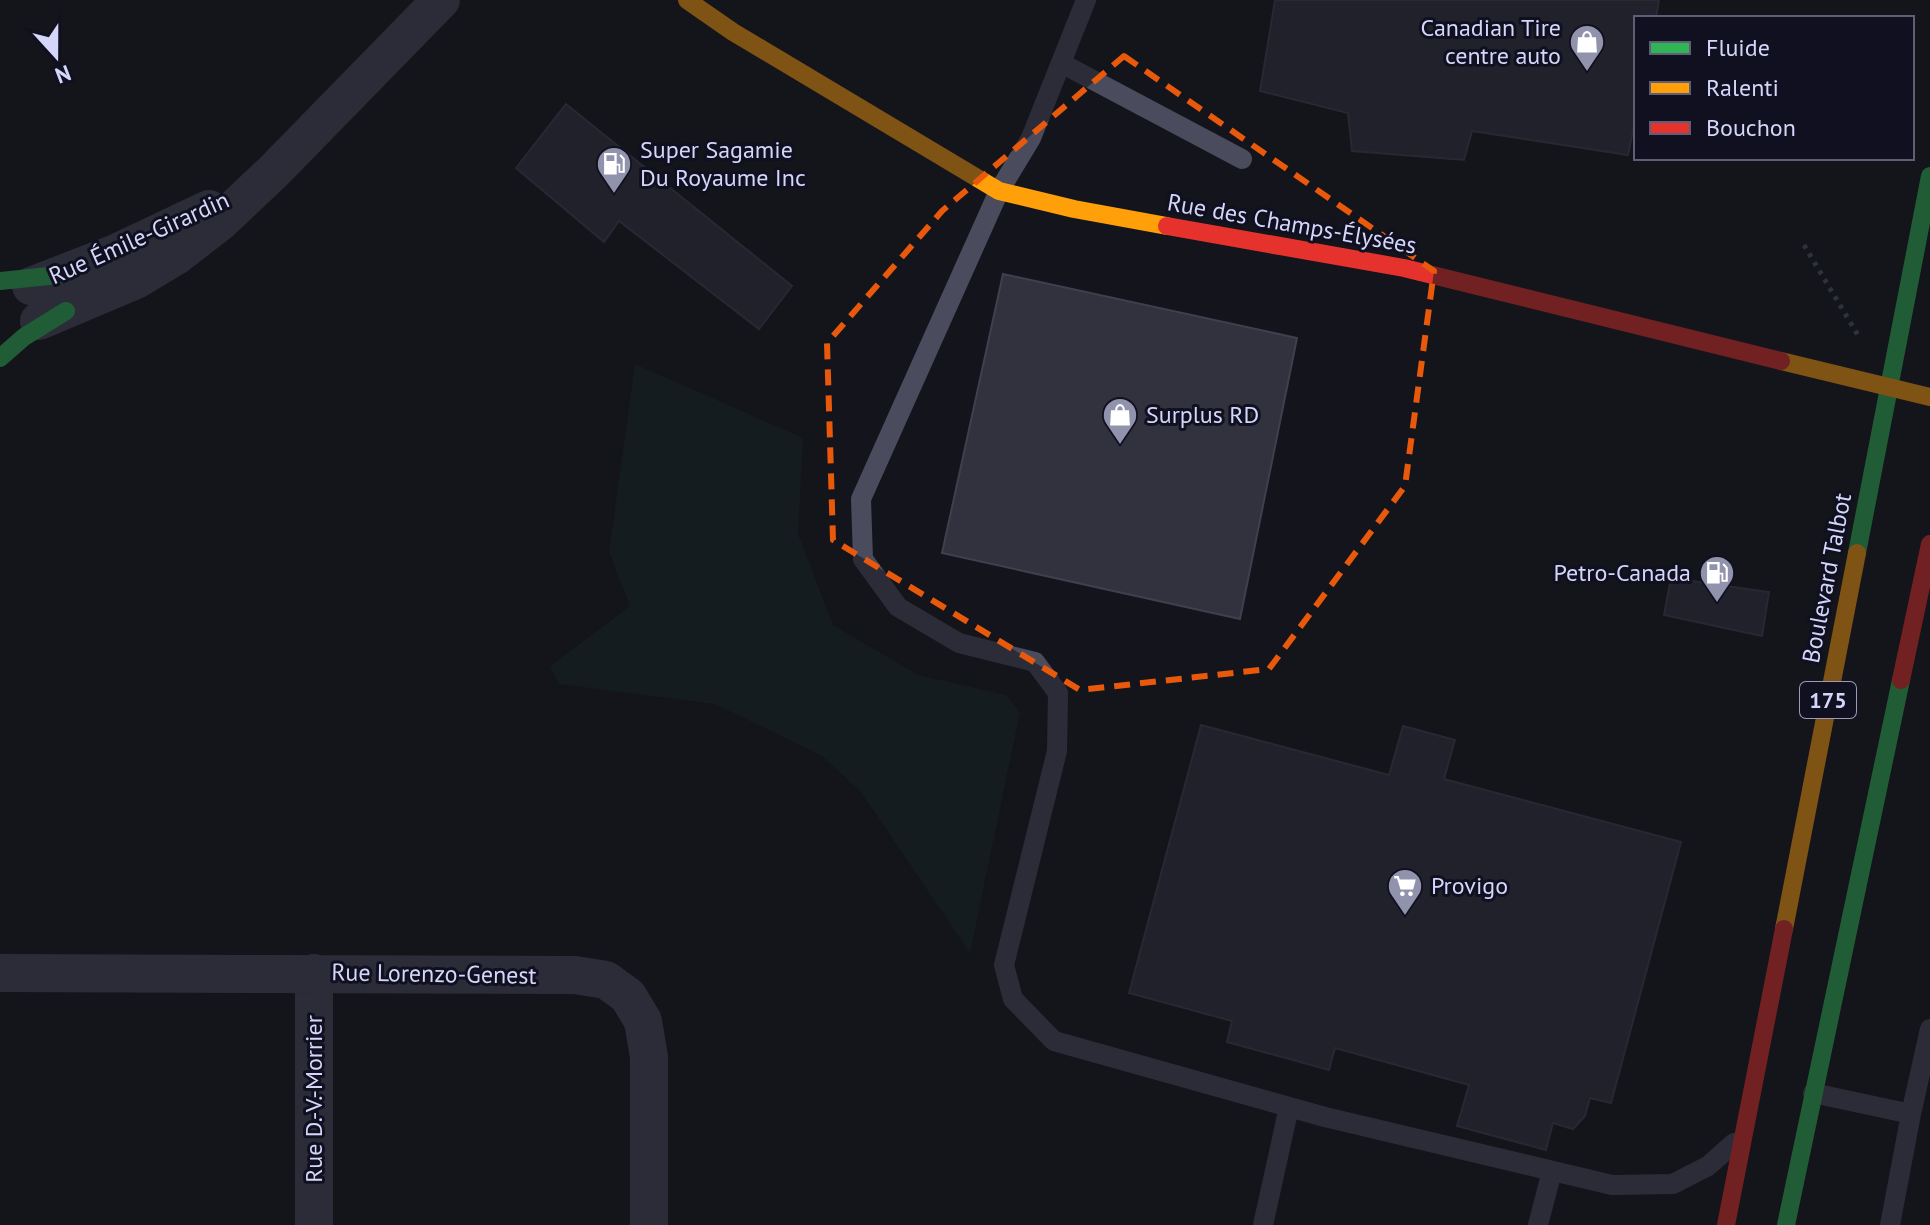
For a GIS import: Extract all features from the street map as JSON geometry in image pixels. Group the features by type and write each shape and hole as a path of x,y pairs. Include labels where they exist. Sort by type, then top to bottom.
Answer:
{"main road":[{"name":"Rue des Champs-Élysées","path":"687,0 733,32 999,191 1074,209 1404,268 1930,397"},
{"name":"Boulevard Talbot","path":"1726,1225 1930,176"},
{"path":"0,281 62,293 24,337 0,358"},
{"name":"175","path":"1786,1225 1930,544"}],"street":[{"name":"Rue Émile-Girardin","path":"0,337 62,293 274,171 441,0"},
{"name":"Rue Émile-Girardin","path":"0,298 62,293"},
{"name":"Rue Lorenzo-Genest","path":"0,973 575,975 606,980 628,996 643,1021 649,1057 649,1225"},
{"name":"Rue D.-V.-Morrier","path":"314,973 314,1225"}],"lane":[{"path":"1086,0 1031,138 999,191 861,499 863,559 898,607 959,643 1035,662 1058,693 1057,751 1004,965 1013,999 1054,1041 1289,1107 1612,1185 1673,1184 1708,1166 1744,1135"},
{"path":"1061,63 1242,159"},
{"path":"1890,1225 1919,1102 1930,1029"},
{"path":"1813,1093 1919,1102"},
{"path":"1263,1225 1289,1107"},
{"path":"1538,1225 1552,1171"}],"path":[{"path":"1804,245 1889,387"}],"highlighted area":[{"path":"1124,56 1434,271 1405,486 1269,669 1080,690 833,540 827,343 942,211"}],"green space":[{"path":"635,364 803,438 798,534 833,625 918,675 1006,695 1020,712 970,953 861,792 822,756 715,704 559,684 550,666 630,606 609,552"}],"building":[{"path":"1275,0 1659,0 1656,16 1634,16 1634,126 1628,155 1472,131 1464,160 1352,151 1348,113 1260,91"},
{"name":"Super Sagamie Du Royaume Inc","path":"566,104 792,286 759,329 619,221 604,242 516,168"},
{"name":"Surplus RD","path":"1003,274 1297,338 1240,619 942,553"},
{"name":"Petro-Canada","path":"1671,578 1769,592 1762,636 1664,615"},
{"name":"Provigo","path":"1201,725 1389,775 1403,726 1455,740 1444,779 1681,842 1611,1103 1590,1098 1585,1116 1573,1129 1553,1123 1546,1150 1457,1126 1469,1085 1335,1048 1329,1070 1227,1042 1232,1021 1129,993"}],"traffic: fast":[{"path":"1857,553 1930,176"},
{"path":"0,281 58,275"},
{"path":"0,358 24,337 66,311"},
{"path":"1786,1225 1901,680"}],"traffic: slow":[{"path":"687,0 733,32 999,191 1167,226"},
{"path":"1781,361 1930,397"},
{"path":"1784,929 1857,553"}],"traffic: jam":[{"path":"1167,226 1404,268 1781,361"},
{"path":"1901,680 1930,544"},
{"path":"1726,1225 1784,929"}],"place":[{"name":"Canadian Tire centre auto","path":"1587,73"},
{"name":"Super Sagamie Du Royaume Inc","path":"614,195"},
{"name":"Surplus RD","path":"1120,446"},
{"name":"Petro-Canada","path":"1717,604"},
{"name":"Provigo","path":"1405,917"}]}
